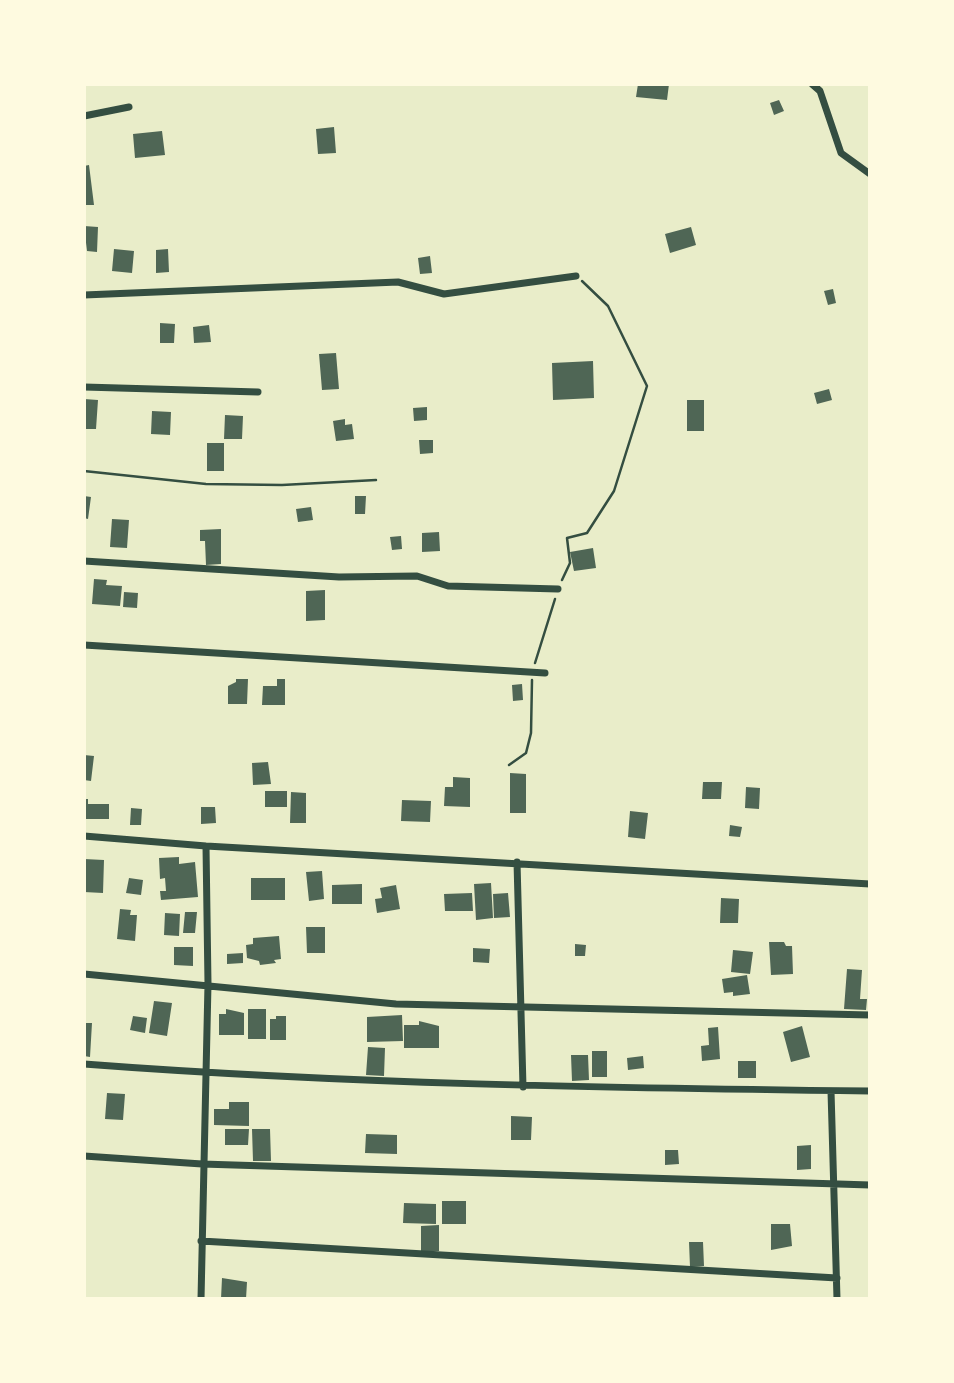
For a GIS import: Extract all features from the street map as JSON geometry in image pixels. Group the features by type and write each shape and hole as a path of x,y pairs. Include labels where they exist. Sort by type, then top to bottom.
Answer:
{"street":[{"path":"812,84 820,91 841,153 870,174"},
{"path":"84,116 129,107"},
{"path":"84,295 398,282 443,294 576,276"},
{"path":"84,387 258,392"},
{"path":"84,561 339,577 417,576 448,586 558,589"},
{"path":"84,645 545,673"},
{"path":"84,836 206,846 870,884"},
{"path":"201,1299 208,984 206,846"},
{"path":"517,862 523,1007 523,1087"},
{"path":"84,974 396,1004 870,1015"},
{"path":"84,1064 204,1073 523,1087 870,1091"},
{"path":"831,1091 837,1299"},
{"path":"84,1156 202,1164 870,1185"},
{"path":"201,1241 837,1278"}],"path":[{"path":"509,765 526,753 531,733 532,672 558,589 570,563 567,538 587,533 614,491 647,386 608,306 576,276"},
{"path":"84,471 206,484 282,485 376,480"}],"building":[{"path":"638,84 669,84 667,100 636,97"},
{"path":"779,100 784,111 774,115 770,103"},
{"path":"334,127 336,153 318,154 316,129"},
{"path":"162,131 165,155 135,158 133,134"},
{"path":"89,165 94,205 84,205 84,166"},
{"path":"84,226 98,227 97,252 87,251"},
{"path":"691,227 696,245 670,253 665,234"},
{"path":"114,249 134,251 132,273 112,271"},
{"path":"168,249 169,272 156,273 156,250"},
{"path":"430,256 432,273 420,274 418,258"},
{"path":"833,289 836,303 828,305 824,291"},
{"path":"160,323 175,324 174,343 160,343"},
{"path":"209,325 211,342 194,343 193,327"},
{"path":"336,353 339,389 322,390 319,354"},
{"path":"593,361 594,398 553,400 552,363"},
{"path":"829,389 832,400 817,404 814,393"},
{"path":"84,399 98,400 96,429 84,429"},
{"path":"687,400 704,400 704,431 687,431"},
{"path":"427,407 427,420 414,421 413,408"},
{"path":"152,411 171,412 170,435 151,434"},
{"path":"225,415 243,416 242,439 224,439"},
{"path":"345,419 345,425 352,424 354,439 336,441 333,421"},
{"path":"419,440 433,440 433,453 420,454"},
{"path":"207,443 224,443 224,471 207,471"},
{"path":"84,496 91,497 88,519 84,518"},
{"path":"355,496 366,496 365,514 355,514"},
{"path":"311,507 313,520 298,522 296,509"},
{"path":"112,519 129,520 127,548 110,547"},
{"path":"221,529 221,564 206,565 205,541 200,541 200,530"},
{"path":"439,532 440,551 422,552 422,533"},
{"path":"401,536 402,549 392,550 390,537"},
{"path":"593,548 596,568 574,571 570,552"},
{"path":"94,579 107,580 106,585 122,586 120,606 92,604"},
{"path":"325,590 325,620 306,621 306,591"},
{"path":"124,592 138,593 137,608 123,607"},
{"path":"236,679 248,679 247,704 228,704 228,686 236,682"},
{"path":"277,679 285,679 285,705 262,705 263,686 277,686"},
{"path":"522,684 523,700 513,701 512,685"},
{"path":"84,755 94,756 91,781 84,780"},
{"path":"268,762 271,784 253,785 252,763"},
{"path":"510,773 526,774 526,813 510,813"},
{"path":"453,777 470,778 470,807 444,806 445,787 453,787"},
{"path":"703,782 722,782 721,799 702,799"},
{"path":"746,787 760,788 759,809 745,808"},
{"path":"265,791 287,791 287,807 265,807"},
{"path":"291,792 306,793 306,823 290,823"},
{"path":"84,799 88,799 88,804 109,804 109,819 84,819"},
{"path":"402,800 431,801 430,822 401,821"},
{"path":"201,807 215,807 216,823 201,824"},
{"path":"131,808 142,809 141,825 130,825"},
{"path":"630,811 648,813 645,839 628,837"},
{"path":"730,825 742,827 740,837 729,836"},
{"path":"179,857 179,864 195,862 198,897 161,900 160,891 166,891 165,878 160,879 159,858"},
{"path":"84,859 104,860 103,893 84,892"},
{"path":"322,871 324,899 309,901 306,872"},
{"path":"129,878 143,880 141,895 126,893"},
{"path":"251,878 285,878 285,900 251,900"},
{"path":"491,883 493,918 476,920 474,884"},
{"path":"362,884 362,904 332,904 332,885"},
{"path":"396,885 400,909 377,913 375,899 382,898 380,888"},
{"path":"472,893 473,911 445,911 444,894"},
{"path":"508,893 510,917 494,918 493,894"},
{"path":"721,898 739,899 738,923 720,923"},
{"path":"120,909 131,910 130,915 137,915 135,941 117,939"},
{"path":"185,912 197,912 195,933 183,933"},
{"path":"165,913 180,914 179,936 164,935"},
{"path":"306,927 325,927 325,953 307,953"},
{"path":"279,936 281,959 274,960 276,963 260,965 259,961 247,958 246,945 253,944 253,938"},
{"path":"769,942 784,942 786,946 792,946 793,974 771,975"},
{"path":"575,944 586,945 585,956 575,956"},
{"path":"174,947 193,947 193,966 174,965"},
{"path":"473,948 490,949 489,963 473,962"},
{"path":"733,950 753,952 750,974 731,972"},
{"path":"243,953 243,963 227,964 227,954"},
{"path":"847,969 862,970 860,999 867,999 866,1010 844,1009"},
{"path":"747,975 750,994 733,996 733,992 724,993 722,979"},
{"path":"154,1001 172,1003 167,1036 149,1033"},
{"path":"226,1009 244,1013 244,1035 219,1035 219,1014 226,1014"},
{"path":"248,1009 266,1009 266,1039 248,1039"},
{"path":"402,1015 403,1041 367,1042 367,1017"},
{"path":"133,1016 147,1018 145,1033 130,1030"},
{"path":"276,1016 286,1016 286,1040 270,1040 270,1019 276,1019"},
{"path":"419,1021 439,1026 439,1048 404,1048 404,1025 419,1025"},
{"path":"84,1023 92,1023 90,1057 84,1056"},
{"path":"802,1026 810,1057 791,1062 783,1032"},
{"path":"718,1027 720,1059 702,1061 701,1046 709,1045 708,1028"},
{"path":"368,1047 385,1048 384,1076 366,1075"},
{"path":"592,1051 607,1051 607,1077 592,1077"},
{"path":"571,1055 588,1055 589,1080 572,1081"},
{"path":"643,1056 644,1068 628,1070 627,1058"},
{"path":"738,1061 756,1061 756,1078 738,1078"},
{"path":"107,1093 125,1094 123,1120 105,1119"},
{"path":"229,1102 249,1102 249,1126 214,1125 214,1109 229,1109"},
{"path":"511,1116 532,1117 531,1140 511,1140"},
{"path":"225,1129 249,1129 248,1145 225,1145"},
{"path":"252,1129 270,1129 271,1161 253,1161"},
{"path":"366,1134 397,1135 397,1154 365,1153"},
{"path":"811,1145 811,1169 797,1170 797,1146"},
{"path":"665,1150 678,1150 679,1164 665,1165"},
{"path":"442,1201 466,1201 466,1224 442,1224"},
{"path":"404,1203 436,1204 436,1224 403,1223"},
{"path":"771,1224 790,1224 792,1246 771,1250"},
{"path":"439,1225 439,1251 421,1252 421,1226"},
{"path":"689,1242 703,1242 704,1266 690,1267"},
{"path":"222,1278 247,1282 246,1299 221,1299"}]}
